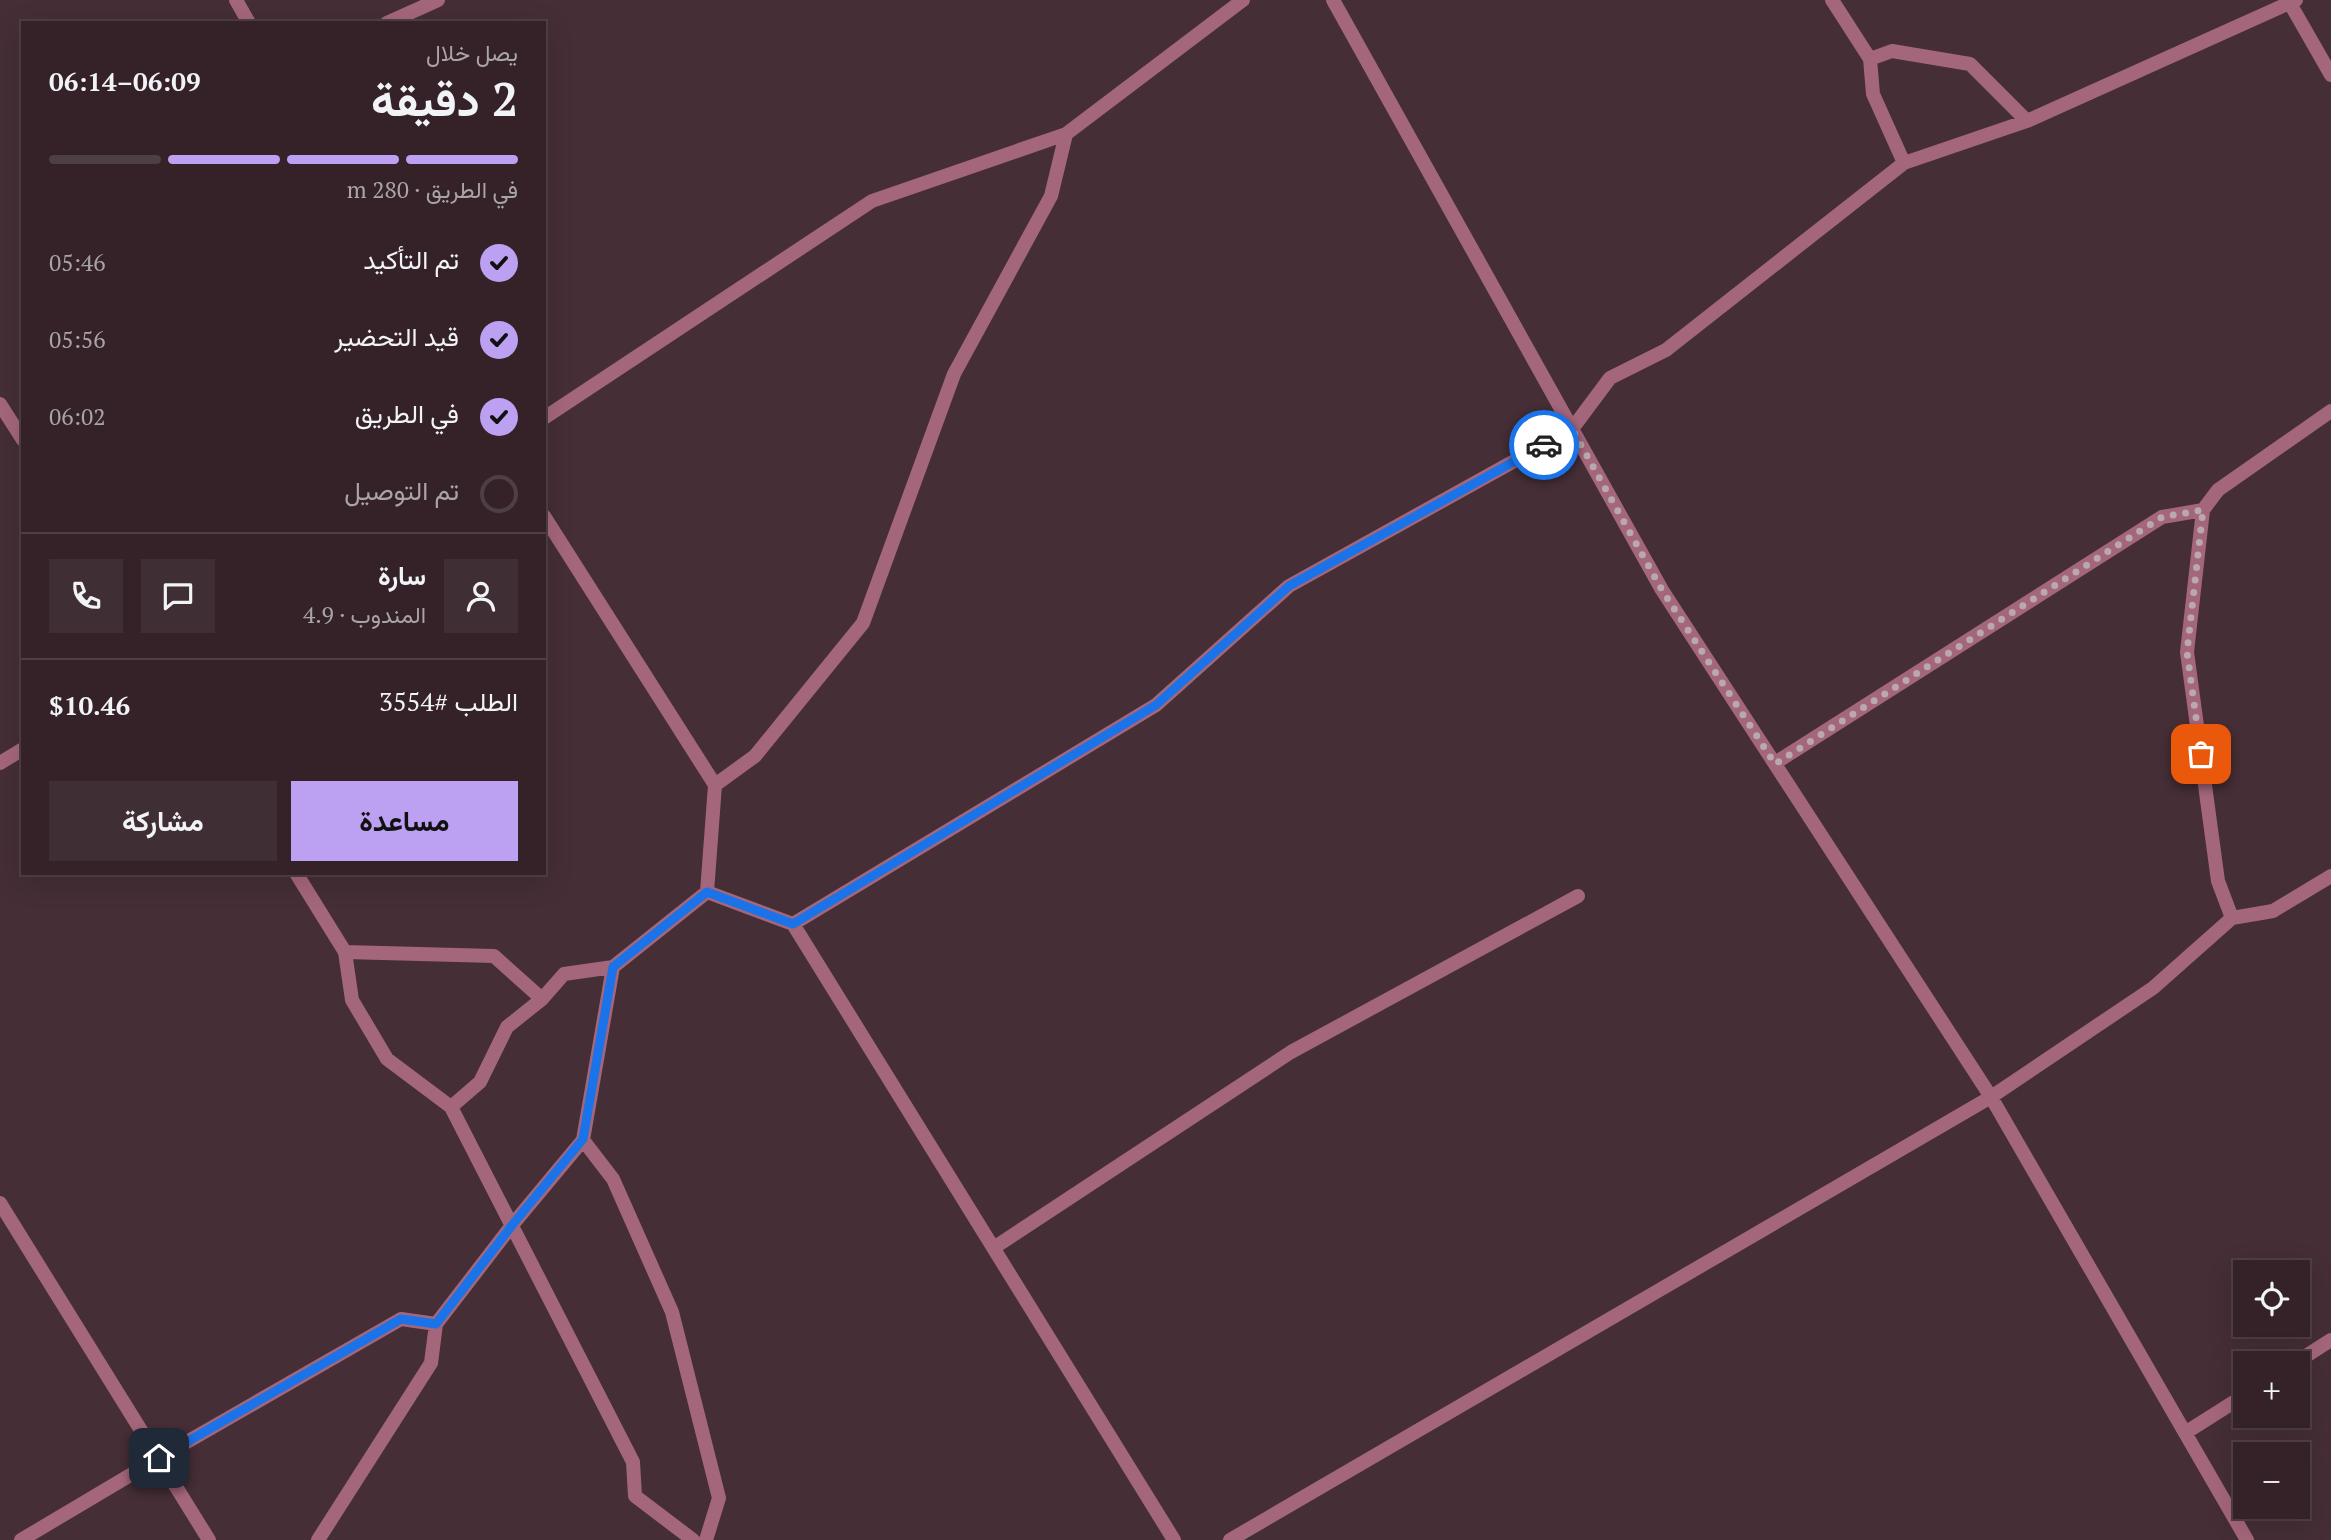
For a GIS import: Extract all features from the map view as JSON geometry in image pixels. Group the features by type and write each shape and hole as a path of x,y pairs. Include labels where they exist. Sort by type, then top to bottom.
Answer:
{"street":[{"path":"236,0 248,21"},
{"path":"391,21 438,0"},
{"path":"546,417 872,201 1066,134 1243,0"},
{"path":"1333,0 1662,590 1991,1097 2247,1540"},
{"path":"1832,0 1870,59 1872,94 1904,163"},
{"path":"793,924 1156,705 1289,586 1572,429 1610,377 1666,351 1904,163 2027,121 2292,1 2331,75"},
{"path":"1870,59 1892,51 1970,64 2027,121"},
{"path":"715,785 755,756 863,623 954,374 1051,196 1066,134"},
{"path":"0,404 21,437"},
{"path":"2232,918 2218,881 2187,652 2203,510 2218,490 2331,411"},
{"path":"1775,764 2162,517 2203,510"},
{"path":"451,1107 480,1082 507,1027 542,999 564,974 613,967 707,892 715,785 546,519"},
{"path":"0,763 21,750"},
{"path":"297,875 345,952 352,1000 387,1059 451,1107 632,1462 635,1496 693,1540"},
{"path":"1230,1540 1991,1097 2153,988 2232,918 2273,911 2331,876"},
{"path":"707,892 793,924 1174,1540"},
{"path":"995,1247 1291,1052 1578,896"},
{"path":"345,952 494,956 542,999"},
{"path":"318,1540 431,1363 436,1324 583,1139 613,967"},
{"path":"583,1139 613,1179 672,1312 719,1498 706,1540"},
{"path":"0,1203 209,1540"},
{"path":"21,1540 401,1319 436,1324"},
{"path":"2310,1353 2331,1340"},
{"path":"2185,1433 2233,1403"}],"way so far":[{"path":"1544,445 1572,429 1662,590 1775,764 2162,517 2203,510 2187,652 2201,754"}],"route":[{"path":"159,1458 401,1319 436,1324 583,1139 613,967 707,892 793,924 1156,705 1289,586 1544,445"}]}
